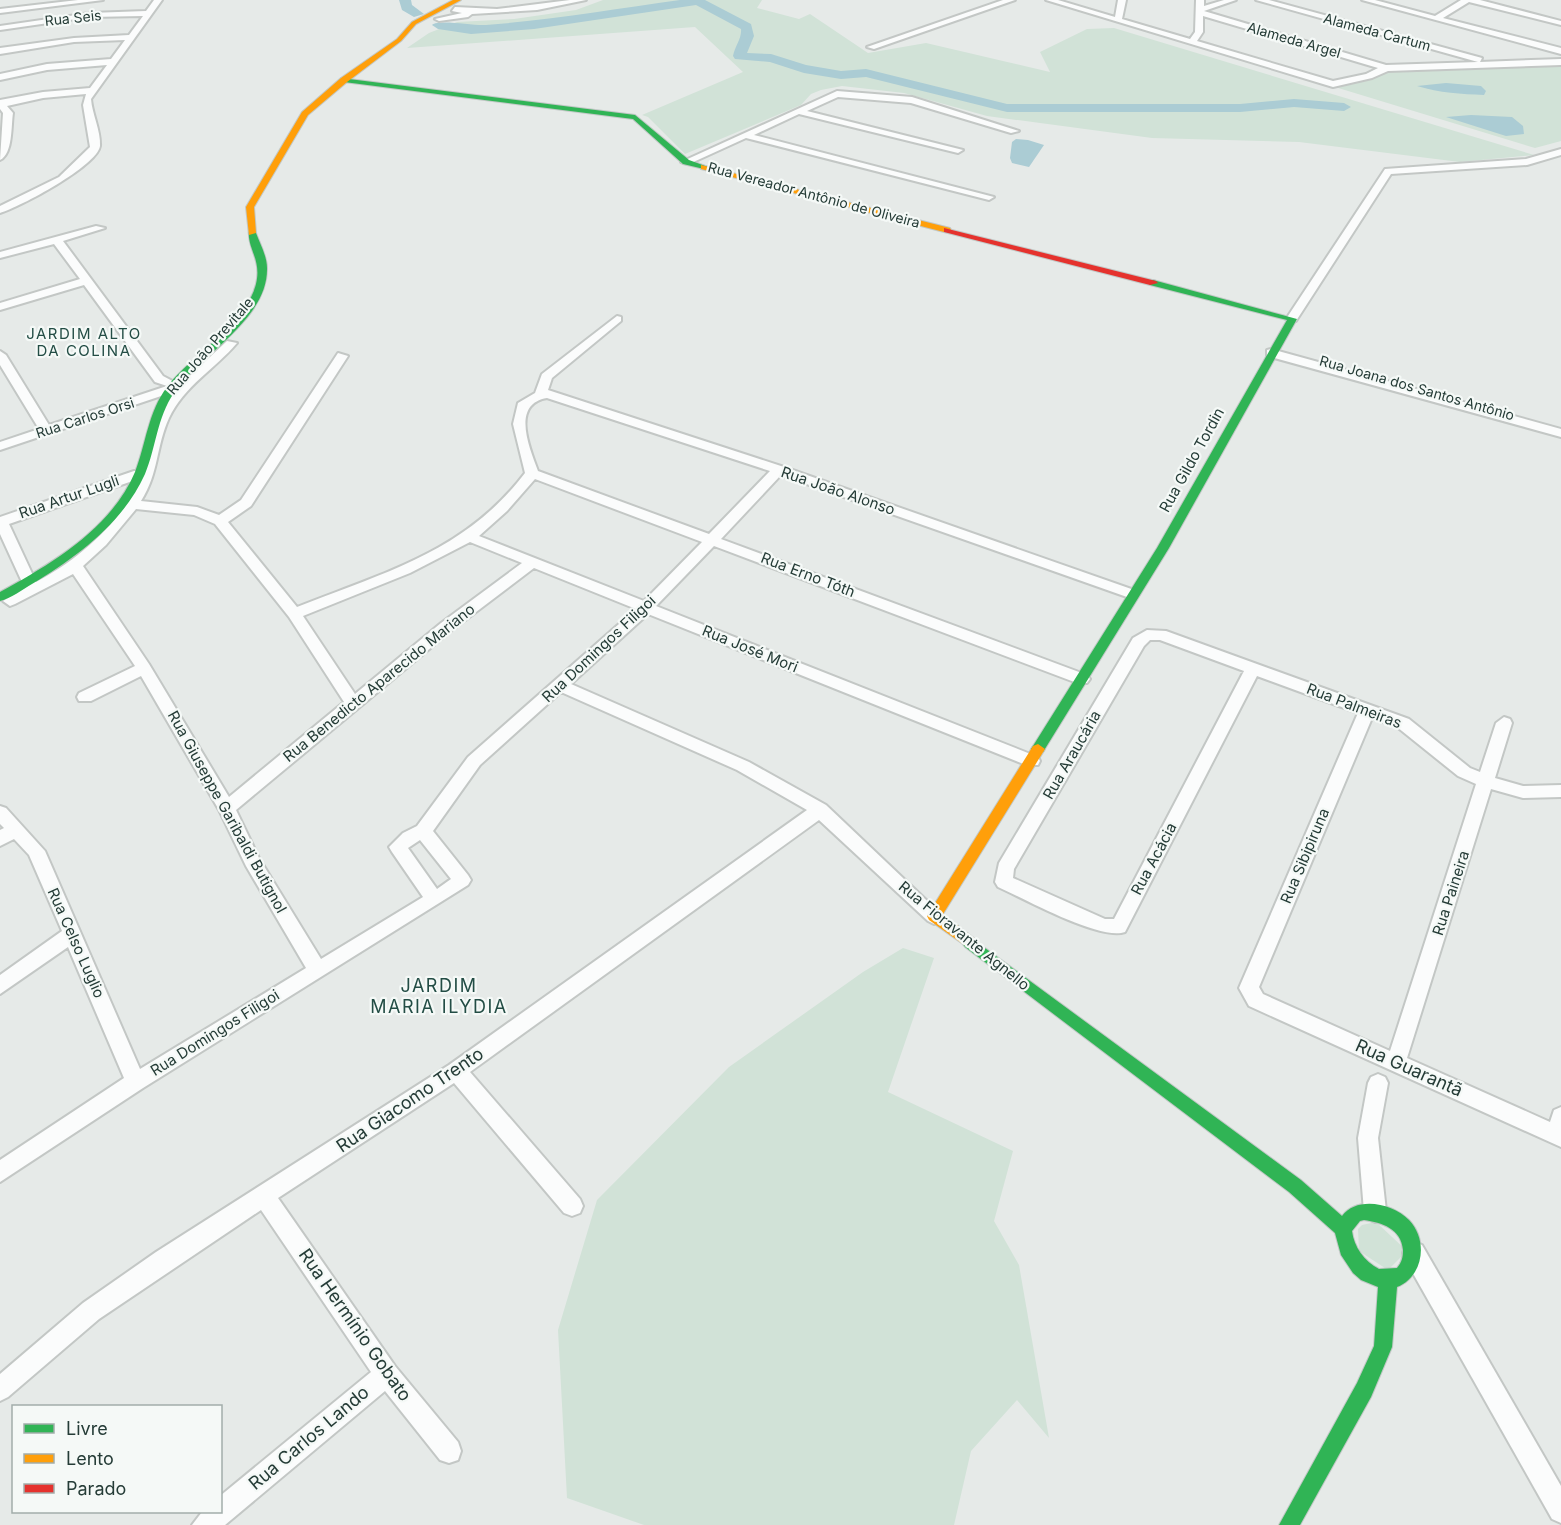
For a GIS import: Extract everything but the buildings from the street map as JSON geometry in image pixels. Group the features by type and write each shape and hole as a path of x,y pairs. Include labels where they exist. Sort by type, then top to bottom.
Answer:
{"main road":[{"name":"Rua João Previtale","path":"427,23 457,5 474,0"},
{"name":"Rua João Previtale","path":"5,599 102,524 123,502 139,474 155,414 172,387 221,336 252,299 262,278 262,266 247,220 250,207 305,114 344,80 457,5"},
{"name":"Rua Vereador Antônio de Oliveira","path":"344,80 634,117 644,121 677,156 687,162 1292,319"},
{"name":"Rua Gildo Tordin","path":"934,916 1032,761 1132,594 1163,548 1292,319"},
{"name":"Rua Fioravante Agnello","path":"934,916 1295,1186 1342,1229"},
{"path":"1375,1211 1397,1222 1408,1237 1414,1253 1407,1271 1399,1277 1376,1276 1354,1262 1346,1251 1342,1229 1354,1214 1375,1211"},
{"path":"1289,1525 1364,1390 1383,1347 1388,1278"}],"street":[{"path":"0,11 99,0"},
{"path":"0,210 62,179 95,147 96,139 90,125 87,99 111,62 158,0"},
{"path":"427,23 487,12 582,0"},
{"path":"871,47 1011,0"},
{"path":"1050,0 1332,84 1379,73 1386,68 1561,62"},
{"path":"1118,21 1122,0"},
{"path":"1192,43 1199,33 1200,0"},
{"path":"1201,11 1233,0"},
{"name":"Alameda Cartum","path":"1260,0 1494,65"},
{"path":"1366,0 1561,51"},
{"path":"1437,18 1469,0 1561,23"},
{"path":"457,5 463,12 487,12"},
{"name":"Alameda Argel","path":"1201,11 1386,68"},
{"name":"Rua Seis","path":"0,28 66,18 147,13"},
{"path":"0,51 74,40 131,37"},
{"path":"0,77 47,67 111,62"},
{"path":"0,158 4,146 8,113 1,104 43,95 91,90"},
{"path":"687,162 837,94 890,96 930,105 1014,131"},
{"path":"801,112 958,150"},
{"path":"0,205 38,188 69,167 77,158 90,125"},
{"path":"748,136 989,197"},
{"name":"Rua Gildo Tordin","path":"1292,319 1388,171 1527,162 1561,152"},
{"path":"0,255 100,228"},
{"path":"57,240 159,379 172,387"},
{"path":"0,307 86,281"},
{"path":"294,614 399,571 469,537 520,489 532,473 518,431 526,401 541,394 546,377 617,320"},
{"name":"Rua João Previtale","path":"5,599 75,566 132,504 149,476 158,430 165,413 181,390 231,343"},
{"path":"1272,351 1561,431"},
{"path":"0,355 46,430"},
{"path":"220,521 246,503 342,356"},
{"name":"Rua Carlos Orsi","path":"0,446 172,387"},
{"name":"Rua João Alonso","path":"541,394 554,395 779,470 1132,594"},
{"name":"Rua Domingos Filigoi","path":"434,899 398,847 423,831 474,761 646,608 779,470"},
{"name":"Rua Erno Tóth","path":"532,473 1082,679"},
{"name":"Rua Artur Lugli","path":"1,522 139,474"},
{"path":"132,504 197,511 220,521 294,614 353,703"},
{"path":"1,522 29,582"},
{"name":"Rua José Mori","path":"469,537 1032,761"},
{"name":"Rua Benedicto Aparecido Mariano","path":"228,808 446,627 533,562"},
{"name":"Rua Giuseppe Garibaldi Butignol","path":"75,566 144,668 228,808 252,861 316,970"},
{"name":"Rua Palmeiras","path":"1138,642 1147,635 1161,635 1403,723 1464,772 1487,782 1523,792 1561,791"},
{"name":"Rua Araucária","path":"1005,868 1138,642"},
{"path":"85,697 144,668"},
{"name":"Rua Acácia","path":"1005,868 1004,882 1103,926 1119,927 1253,669"},
{"name":"Rua Fioravante Agnello","path":"561,686 743,766 820,810 934,916"},
{"name":"Rua Sibipiruna","path":"1256,1000 1249,988 1367,710"},
{"name":"Rua Paineira","path":"1395,1062 1487,782 1504,723"},
{"name":"Rua Giacomo Trento","path":"0,1389 91,1311 456,1071 820,810"},
{"name":"Rua Celso Luglio","path":"0,813 36,851 136,1082"},
{"path":"0,839 16,829"},
{"name":"Rua Domingos Filigoi","path":"0,1172 136,1082 462,880 423,831"},
{"path":"0,986 72,934"},
{"name":"Rua Guarantã","path":"1256,1000 1395,1062 1560,1130"},
{"path":"456,1071 572,1206"},
{"path":"1375,1211 1368,1138 1378,1083"},
{"name":"Rua Hermínio Gobato","path":"264,1196 387,1374 449,1451"},
{"path":"1414,1253 1561,1510"},
{"name":"Rua Carlos Lando","path":"222,1511 387,1374"},
{"name":"Rua Carlos Lando","path":"205,1525 219,1513"}],"green space":[{"path":"603,0 762,0 757,8 799,19 810,14 868,53 926,43 1050,72 1040,52 1087,29 1114,28 1534,155 1460,162 1299,142 1152,138 987,116 904,93 842,86 811,94 801,105 685,154 648,117 642,115 743,72 695,27 407,48 429,33 457,22 514,19 576,10"},
{"path":"1561,62 1561,141 1535,148 1335,87 1394,70"},
{"path":"903,948 934,958 888,1092 1013,1151 994,1221 1019,1265 1049,1438 1017,1400 971,1451 954,1525 644,1525 567,1498 558,1330 597,1200 729,1067 863,972"},
{"path":"1376,1222 1407,1251 1388,1270 1359,1251 1358,1229 1362,1225"}],"water":[{"path":"1446,83 1481,86 1486,91 1484,95 1459,94 1417,86"},
{"path":"1471,115 1512,117 1523,126 1524,134 1506,136 1446,117"},
{"path":"1016,139 1044,145 1029,167 1012,163 1010,158 1012,142"}],"waterway":[{"path":"405,0 406,7 418,14"},
{"path":"438,25 471,30 534,25 698,1 747,27 748,36 742,45 740,56 771,58 804,69 841,75 866,73 1007,108 1240,108 1294,103 1344,107"}],"traffic: fast":[{"path":"344,80 635,117 686,162 704,167"},
{"path":"0,597 40,574 80,546 98,531 128,495 139,475 160,409 171,389 227,333 253,302 261,285 263,268 252,233"},
{"path":"1038,749 1163,548 1292,319 1153,283"},
{"path":"970,943 1295,1186 1343,1229"},
{"path":"1364,1211 1393,1220 1402,1226 1410,1239 1411,1262 1408,1269 1397,1278 1387,1280 1368,1273 1353,1258 1348,1248 1343,1229 1354,1214 1364,1211"},
{"path":"1289,1525 1364,1390 1383,1347 1388,1278"}],"traffic: slow":[{"path":"252,233 250,207 305,114 344,80 399,40 414,23 458,0"},
{"path":"704,167 947,230"},
{"path":"970,943 934,916 1038,749"}],"traffic: jam":[{"path":"947,230 1153,283"}],"district":[{"name":"JARDIM ALTO DA COLINA","path":"84,342"},
{"name":"JARDIM MARIA ILYDIA","path":"439,996"}]}
